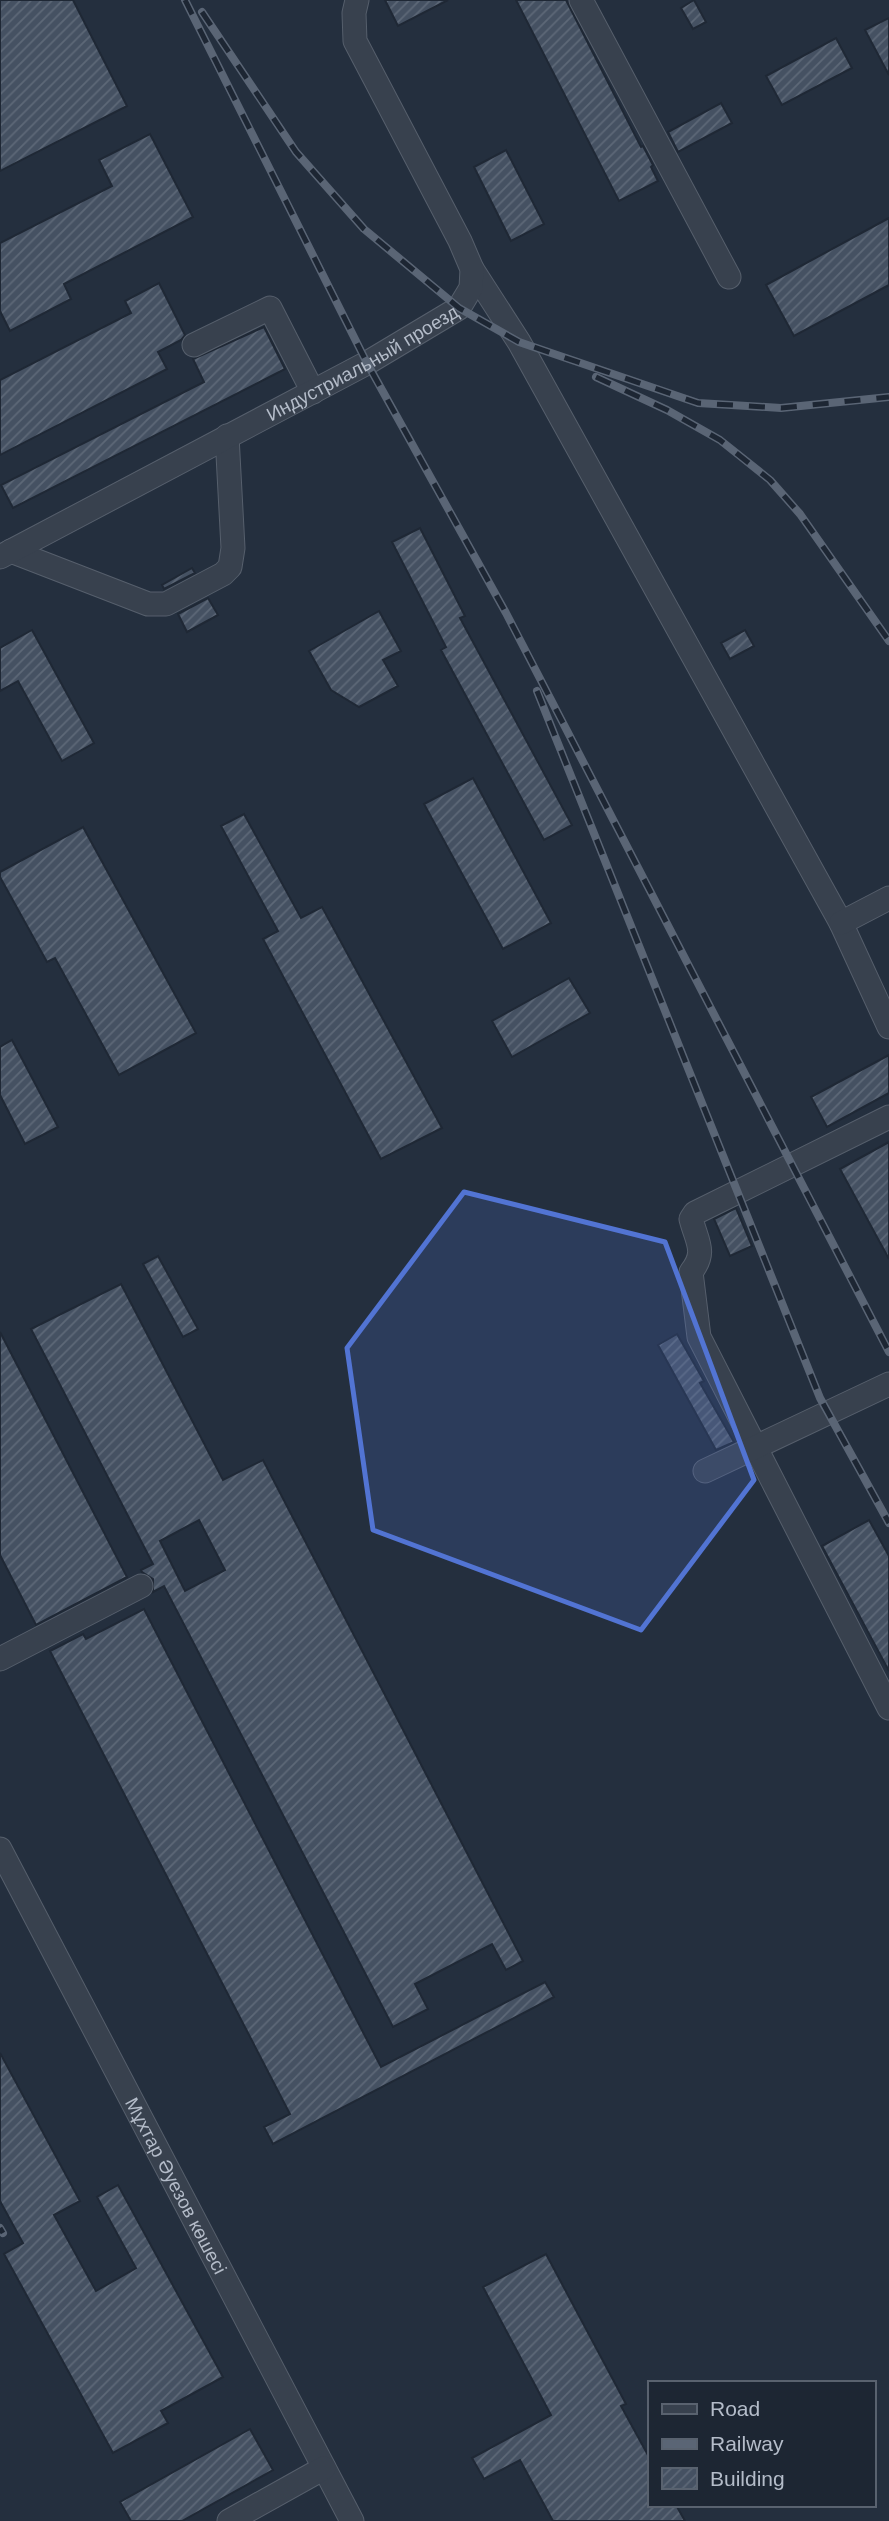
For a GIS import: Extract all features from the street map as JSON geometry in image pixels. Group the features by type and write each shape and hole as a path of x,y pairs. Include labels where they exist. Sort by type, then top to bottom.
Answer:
{"street":[{"path":"357,0 354,27 360,53 472,269 519,342 841,923 889,1027"},
{"path":"581,0 729,276"},
{"name":"Индустриальный проезд","path":"6,554 367,363 459,308 471,288 474,276 472,269"},
{"path":"194,345 270,308 313,392"},
{"path":"6,554 148,604 166,604 223,574 230,567 233,548 227,436"},
{"path":"841,923 889,898"},
{"path":"889,1117 695,1213 691,1219 701,1251 700,1261 691,1272 699,1336 889,1708"},
{"path":"705,1471 889,1384"},
{"path":"0,1659 141,1586"},
{"name":"Мұхтар Әуезов көшесі","path":"0,1849 352,2521"},
{"path":"229,2521 324,2468"}],"highlighted area":[{"path":"464,1192 665,1242 754,1480 641,1630 373,1530 347,1348"}],"building":[{"path":"0,0 73,0 127,106 0,171"},
{"path":"385,0 448,0 398,26"},
{"path":"516,0 566,0 641,147 643,146 653,165 651,167 658,181 619,201"},
{"path":"694,0 706,22 693,29 681,8"},
{"path":"889,18 889,75 865,30"},
{"path":"836,38 852,68 782,105 766,76"},
{"path":"721,103 732,123 678,152 668,132"},
{"path":"150,134 193,217 64,284 71,299 10,331 0,311 0,243 112,186 99,160"},
{"path":"506,150 544,224 511,241 474,167"},
{"path":"889,218 889,285 794,336 766,285"},
{"path":"159,283 185,335 158,352 167,369 0,455 0,380 131,313 125,301"},
{"path":"264,327 285,369 13,508 1,485 204,382 193,359"},
{"path":"420,528 465,616 460,618 572,825 544,840 441,650 446,647 392,542"},
{"path":"192,568 195,573 164,589 162,585"},
{"path":"208,598 218,615 187,632 178,614"},
{"path":"379,611 401,651 383,660 398,686 359,707 331,690 309,651"},
{"path":"32,630 94,743 62,761 18,681 0,691 0,648"},
{"path":"745,630 754,646 730,659 721,643"},
{"path":"473,778 551,923 503,949 424,804"},
{"path":"244,814 301,918 322,907 442,1128 381,1159 263,939 278,931 221,826"},
{"path":"83,827 196,1033 119,1075 55,958 47,962 0,877 0,872"},
{"path":"569,978 590,1013 512,1057 492,1021"},
{"path":"12,1040 58,1127 25,1144 0,1095 0,1047"},
{"path":"889,1055 889,1093 827,1127 811,1097"},
{"path":"889,1142 889,1259 840,1169"},
{"path":"736,1208 752,1246 730,1256 714,1219"},
{"path":"158,1256 198,1329 183,1337 143,1264"},
{"path":"121,1284 223,1480 263,1460 523,1961 506,1970 492,1944 415,1984 428,2009 393,2027 164,1586 153,1592 153,1579 142,1572 141,1570 153,1564 31,1329","holes":["199,1520 225,1570 185,1591 160,1541"]},
{"path":"0,1332 127,1577 36,1625 0,1555"},
{"path":"677,1334 704,1381 700,1383 734,1442 716,1450 658,1345"},
{"path":"869,1520 889,1556 889,1671 822,1546"},
{"path":"144,1609 381,2067 545,1982 554,1997 273,2144 264,2127 290,2114 50,1651 83,1634 86,1639"},
{"path":"0,2053 80,2201 54,2215 96,2291 136,2268 97,2197 118,2185 223,2377 161,2411 168,2423 113,2453 4,2254 23,2243 0,2201"},
{"path":"546,2254 626,2404 621,2406 648,2455 648,2507 677,2507 685,2521 553,2521 520,2460 484,2479 472,2458 551,2415 483,2287"},
{"path":"250,2429 273,2470 182,2521 131,2521 120,2502"}],"railway":[{"path":"185,0 367,363 506,613 889,1352"},
{"path":"202,12 296,152 364,229 459,308 519,342 698,403 781,408 889,397"},
{"path":"596,377 667,410 720,440 770,480 800,514 889,641"},
{"path":"537,691 820,1398 889,1523"},
{"path":"0,2228 3,2233"}]}
